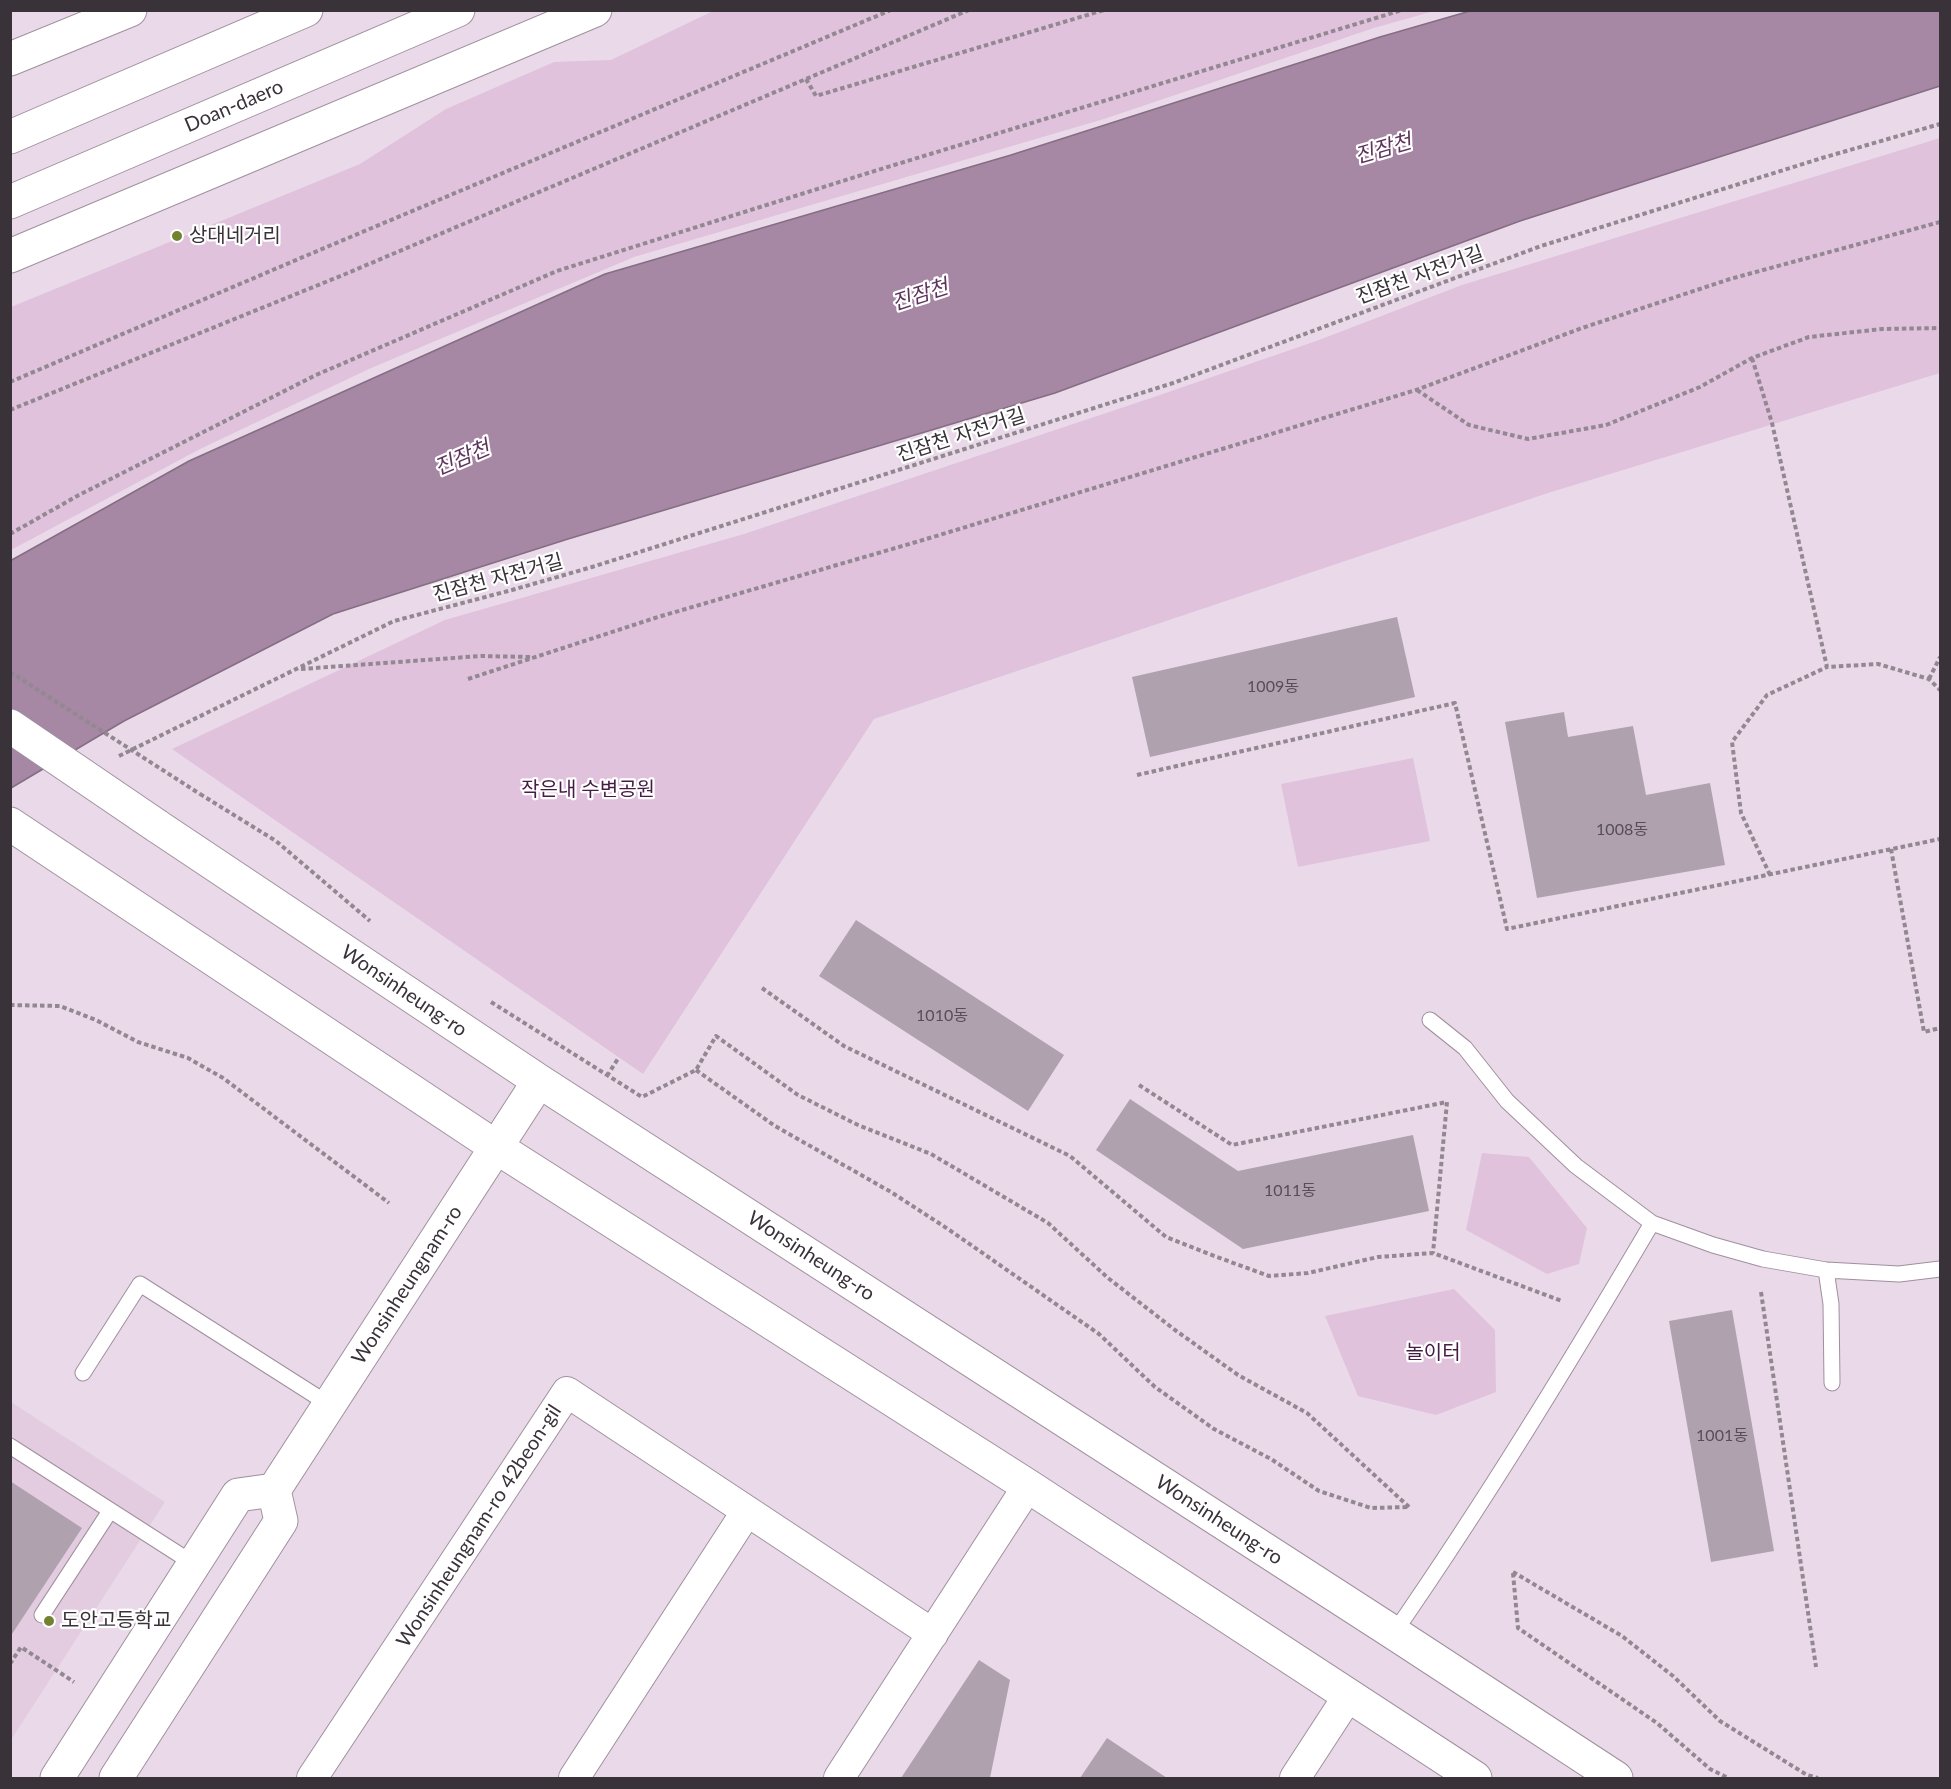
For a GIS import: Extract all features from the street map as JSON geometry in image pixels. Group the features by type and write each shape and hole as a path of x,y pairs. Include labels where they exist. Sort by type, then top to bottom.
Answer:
{"street":[{"path":"10,59 130,10"},
{"path":"10,136 306,10"},
{"name":"Doan-daero","path":"10,202 458,10"},
{"path":"10,256 596,10"},
{"name":"Wonsinheung-ro","path":"10,726 539,1081 1616,1779"},
{"path":"10,824 496,1147 1028,1486 1475,1779"},
{"name":"Wonsinheungnam-ro","path":"274,1490 539,1081"},
{"name":"Wonsinheungnam-ro 42beon-gil","path":"312,1779 567,1392 933,1634"},
{"path":"839,1779 1028,1486"},
{"path":"57,1779 238,1495 274,1490 281,1521 116,1779"},
{"path":"574,1779 747,1511"},
{"path":"1295,1779 1349,1695"}],"lane":[{"path":"1430,1020 1465,1048 1507,1101 1576,1166 1652,1223 1713,1245 1763,1259 1826,1270 1899,1274 1941,1269"},
{"path":"1394,1633 1465,1529 1652,1223"},
{"path":"1826,1270 1831,1304 1832,1383"},
{"path":"83,1373 140,1284 330,1405"},
{"path":"10,1446 194,1564"},
{"path":"42,1615 110,1511"}],"path":[{"path":"10,382 891,10"},
{"path":"10,410 343,275 969,10"},
{"path":"806,79 816,96 1104,10"},
{"path":"10,534 79,495 316,375 557,272 868,172 1402,10"},
{"name":"진잠천 자전거길","path":"111,760 394,621 512,591 592,567 1139,394 1541,246 1822,158 1941,124"},
{"path":"468,679 658,617 922,540 1416,390 1582,328 1730,279 1941,222"},
{"path":"1416,390 1469,425 1528,439 1605,425 1700,387 1752,357 1809,337 1882,329 1941,328"},
{"path":"1752,357 1772,423 1827,667"},
{"path":"297,669 481,656 533,657"},
{"path":"1929,679 1941,657"},
{"path":"1770,875 1741,813 1732,742 1767,695 1827,667 1878,664 1929,679 1941,690"},
{"path":"10,672 276,841 370,921"},
{"path":"1137,775 1455,703 1507,929 1941,839"},
{"path":"1892,849 1924,1032 1941,1029"},
{"path":"762,988 844,1046 1070,1156 1166,1237 1197,1250 1269,1276 1308,1273 1378,1257 1433,1253 1562,1302"},
{"path":"488,999 642,1097 696,1070 716,1036 798,1095 858,1125 931,1154 1048,1223 1108,1278 1175,1330 1238,1375 1307,1413 1409,1507 1371,1508 1319,1491 1271,1459 1214,1429 1155,1387 1099,1334 958,1236 891,1192 775,1126 696,1070"},
{"path":"10,1005 60,1006 96,1020 138,1042 188,1058 222,1078 388,1203"},
{"path":"608,1076 619,1057"},
{"path":"1139,1085 1232,1145 1446,1101 1433,1253"},
{"path":"1761,1292 1816,1667"},
{"path":"1728,1779 1710,1769 1657,1723 1518,1628 1513,1572 1622,1636 1673,1676 1720,1721 1807,1775 1818,1779"},
{"path":"10,1664 21,1647 74,1682"}],"shaded area":[{"name":"도안고등학교","path":"11,1402 165,1502 11,1740"}],"green space":[{"path":"713,11 1434,11 1374,28 1104,119 634,257 369,369 200,449 11,550 11,307 360,164 446,109 554,62 611,60"},
{"name":"작은내 수변공원","path":"1940,138 1940,373 1548,493 874,719 643,1074 172,749 445,620 744,534 1319,340 1462,285"},
{"path":"1413,758 1430,841 1298,867 1281,784"},
{"path":"1482,1153 1529,1157 1587,1228 1579,1264 1547,1274 1466,1230"},
{"name":"놀이터","path":"1454,1289 1495,1330 1496,1392 1436,1415 1358,1396 1325,1316"}],"water":[{"name":"진잠천","path":"1470,11 1940,11 1940,86 1520,221 1055,393 568,539 333,614 124,721 11,788 10,561 189,461 605,274 1011,155 1380,37"}],"building":[{"path":"1397,617 1415,697 1150,757 1132,677"},
{"path":"1564,712 1568,737 1633,726 1646,795 1710,783 1725,865 1537,898 1505,722"},
{"path":"856,920 1064,1055 1028,1111 819,976"},
{"path":"1130,1099 1238,1171 1413,1135 1429,1211 1243,1249 1096,1150"},
{"path":"1732,1310 1774,1551 1711,1562 1669,1321"},
{"path":"10,1481 82,1528 10,1637"},
{"path":"979,1660 1010,1680 990,1778 901,1778"},
{"path":"1107,1738 1167,1778 1080,1778"}],"place":[{"name":"상대네거리","path":"177,236"},
{"name":"도안고등학교","path":"49,1621"}]}
